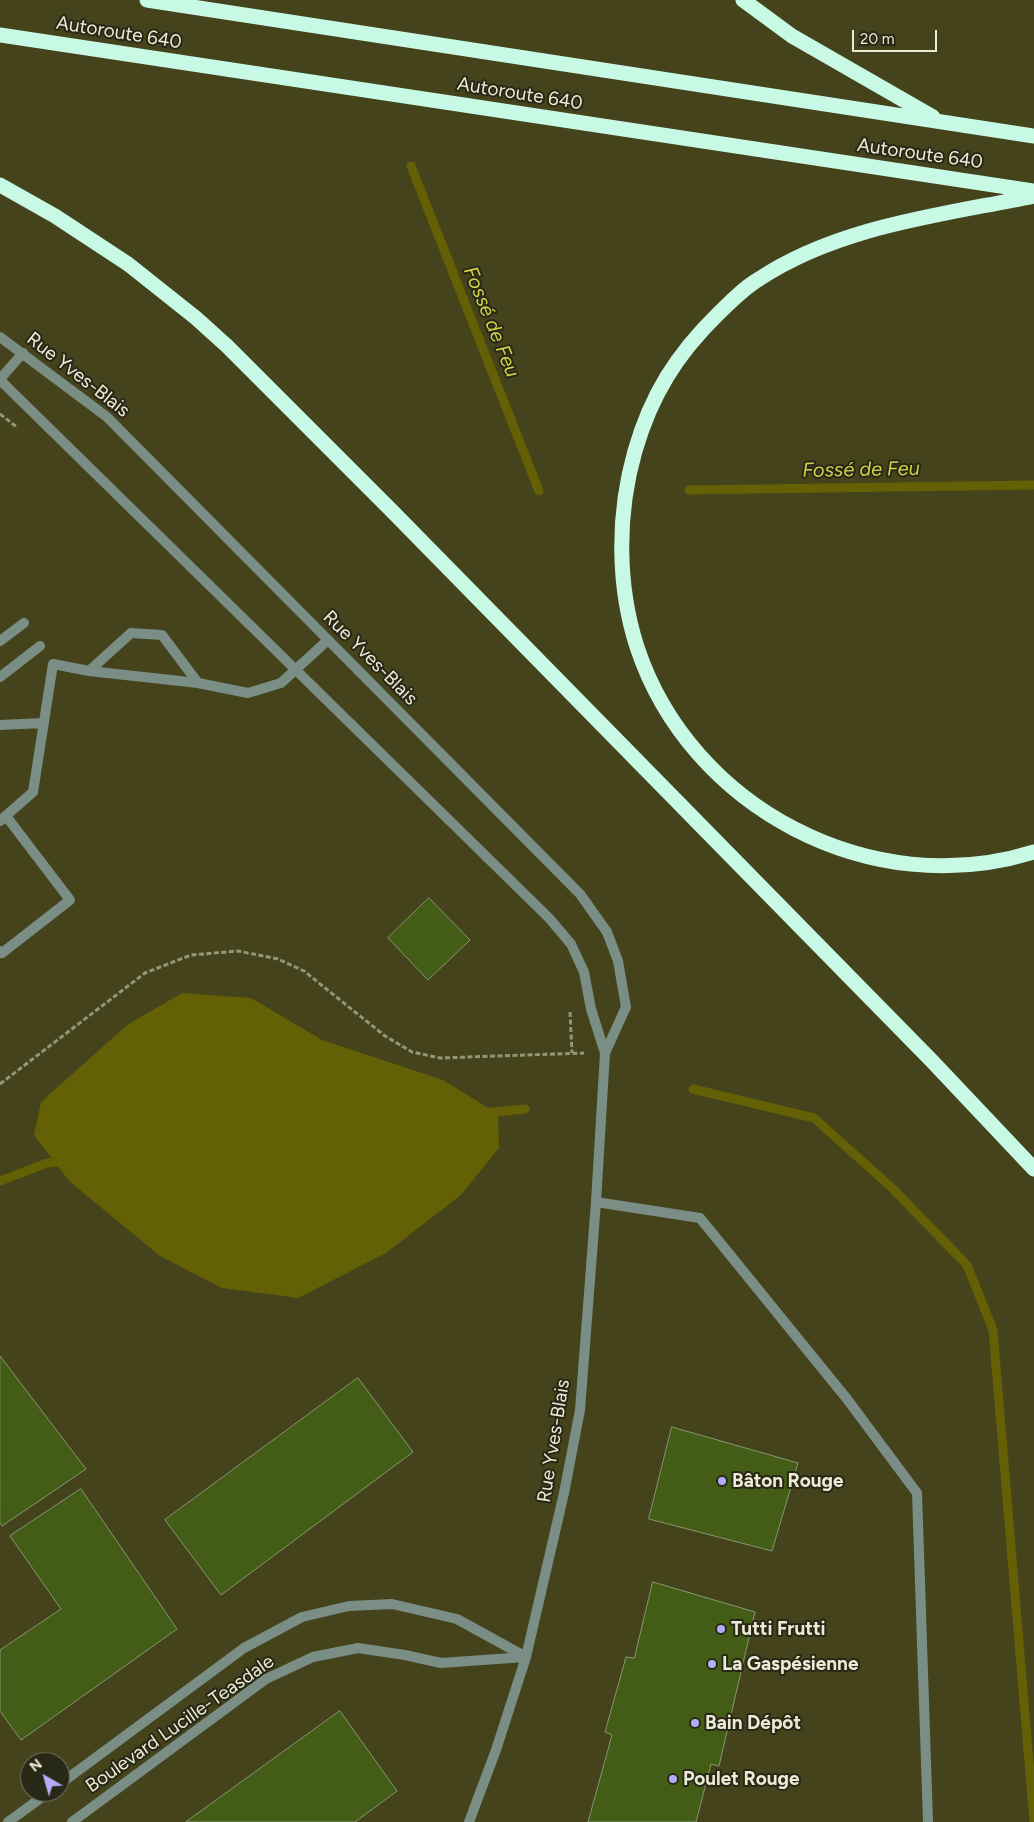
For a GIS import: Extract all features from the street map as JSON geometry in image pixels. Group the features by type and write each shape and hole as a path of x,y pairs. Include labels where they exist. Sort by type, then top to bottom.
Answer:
{"highway":[{"name":"Autoroute 640","path":"147,0 1034,136"},
{"path":"743,0 792,36 941,121"},
{"name":"Autoroute 640","path":"0,35 1034,191"},
{"path":"0,185 55,216 128,264 196,318 227,346 360,478 931,1060 1034,1168"},
{"path":"1034,196 890,225 828,244 775,269 741,293 689,344 675,363 645,419 632,461 624,507 622,548 625,590 632,628 637,646 652,682 674,721 698,754 728,783 760,808 778,820 819,841 858,855 895,864 962,865 1005,860 1034,852"}],"street":[{"name":"Rue Yves-Blais","path":"0,337 107,417 580,894 607,932 618,961 626,1008 605,1052"},
{"path":"0,380 23,353"},
{"name":"Rue Yves-Blais","path":"0,380 549,918 571,944 584,972 591,1009 605,1052 580,1410 564,1494 526,1657 496,1750 469,1822"},
{"path":"0,641 24,623"},
{"path":"90,671 132,633 162,635 198,683"},
{"path":"0,951 2,953 70,900 3,818 33,792 52,664 90,671 198,683 248,693 281,683 328,640"},
{"path":"0,677 40,646"},
{"path":"0,726 44,723"},
{"path":"596,1202 700,1218 847,1399 917,1493 928,1822"},
{"name":"Boulevard Lucille-Teasdale","path":"70,1777 244,1648 302,1617 349,1606 392,1604 457,1619 526,1657"},
{"name":"Boulevard Lucille-Teasdale","path":"72,1822 266,1679 313,1657 358,1648 441,1663 526,1657"},
{"path":"8,1822 35,1802"}],"path":[{"path":"0,414 22,432"},
{"path":"0,1084 145,972 191,955 238,950 278,959 304,971 385,1036 412,1052 440,1058 605,1052"},
{"path":"569,1007 572,1053"}],"shaded area":[{"path":"182,993 251,998 322,1040 443,1080 498,1114 499,1148 461,1195 386,1253 298,1298 222,1288 160,1256 69,1181 34,1135 41,1102 127,1025"}],"building":[{"path":"429,898 470,940 428,980 388,938"},
{"path":"0,1356 86,1469 2,1526 0,1523"},
{"path":"358,1378 413,1452 221,1595 165,1520"},
{"path":"672,1427 798,1463 772,1551 649,1519"},
{"path":"81,1489 177,1629 21,1740 0,1711 0,1650 61,1609 10,1536"},
{"path":"653,1582 755,1612 719,1766 711,1764 696,1822 588,1822 612,1735 605,1732 626,1657 634,1658"},
{"path":"340,1711 397,1791 355,1822 186,1822"}],"waterway":[{"name":"Fossé de Feu","path":"411,166 539,491"},
{"name":"Fossé de Feu","path":"689,490 1034,485"},
{"path":"693,1089 814,1118 891,1187 967,1265 993,1330 1034,1822"},
{"path":"484,1113 525,1109"},
{"path":"0,1181 47,1163 66,1161"}],"place":[{"name":"Bâton Rouge","path":"722,1481"},
{"name":"Tutti Frutti","path":"721,1629"},
{"name":"La Gaspésienne","path":"712,1664"},
{"name":"Bain Dépôt","path":"695,1723"},
{"name":"Poulet Rouge","path":"673,1779"}]}
